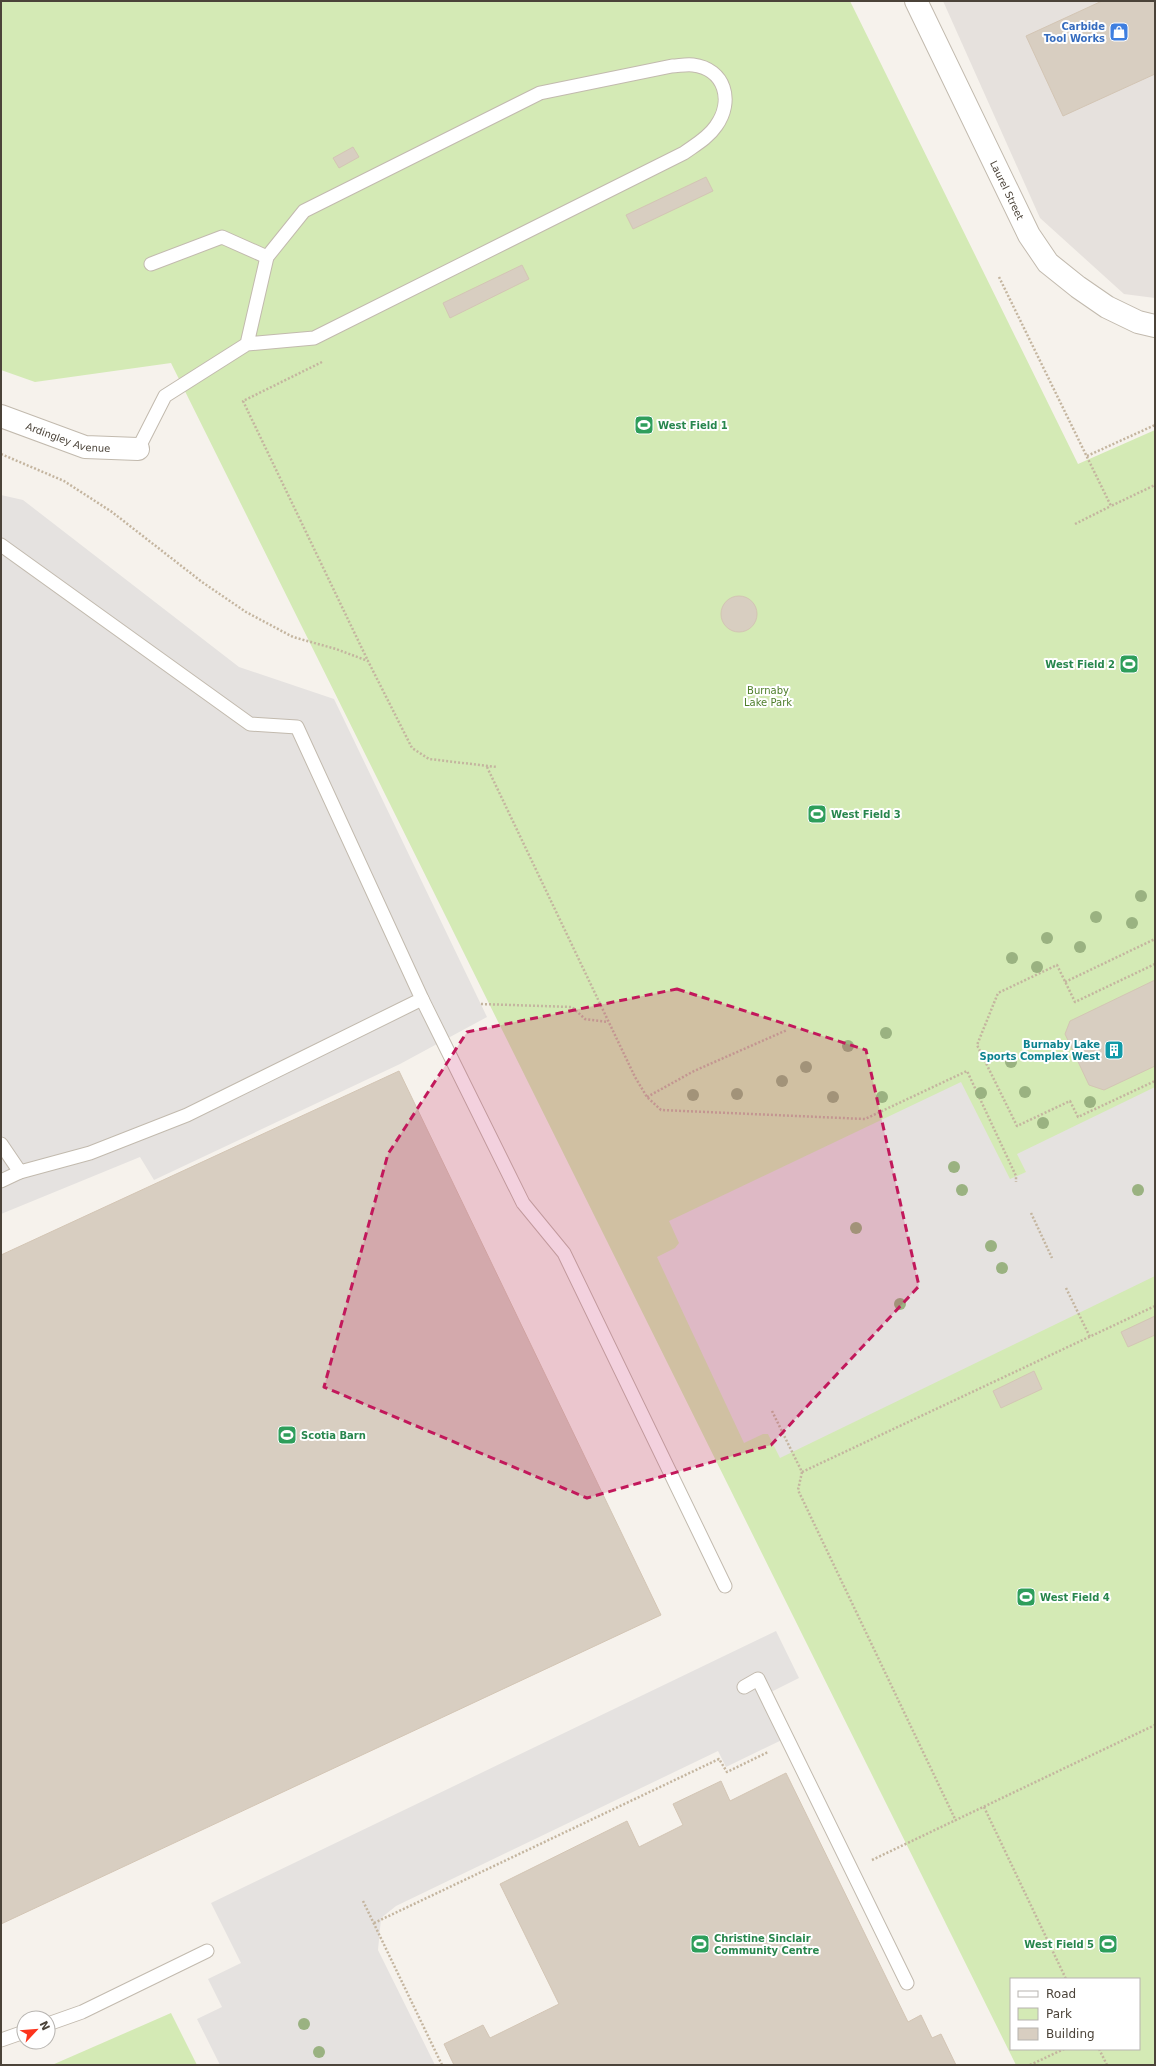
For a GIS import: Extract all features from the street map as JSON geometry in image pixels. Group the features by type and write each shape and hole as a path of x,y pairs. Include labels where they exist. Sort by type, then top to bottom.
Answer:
{"street":[{"name":"Laurel Street","path":"916,1 1029,235 1048,263 1107,308 1138,322 1155,326"},
{"name":"Ardingley Avenue","path":"1,416 85,448 138,449"}],"lane":[{"path":"138,449 165,396 247,344 314,338 684,153 702,141 717,125 725,107 724,86 711,71 693,65 672,66 540,93 304,211 267,258 247,344"},
{"path":"151,264 222,237 267,258"},
{"path":"1,545 250,724 297,726 422,999 523,1203 564,1253 725,1586"},
{"path":"1,1181 20,1172 90,1153 187,1115 422,999"},
{"path":"1,1144 20,1172"},
{"path":"744,1687 758,1680 907,1983"},
{"path":"56,2021 82,2012 207,1951"},
{"path":"1,2040 16,2035"}],"path":[{"path":"1000,277 1111,506"},
{"path":"314,338 325,361 243,401 368,661 412,748 429,759 497,767"},
{"path":"1087,456 1155,425"},
{"path":"1,454 64,480 112,512 202,582 246,612 293,637 336,649 368,661"},
{"path":"1075,524 1155,485"},
{"path":"488,767 635,1077 647,1097 661,1110 865,1119 967,1071 1016,1176 1016,1182"},
{"path":"1065,982 1155,939"},
{"path":"1155,964 1075,1002 1057,965 998,993 977,1046 1017,1126 1070,1101 1078,1117 1155,1081"},
{"path":"481,1004 572,1007 585,1019 609,1022"},
{"path":"647,1097 694,1071 787,1030"},
{"path":"1031,1213 1052,1258"},
{"path":"1066,1288 1090,1337"},
{"path":"802,1472 1155,1306"},
{"path":"772,1411 802,1472 798,1490 956,1821"},
{"path":"851,1870 1155,1725"},
{"path":"374,1922 720,1759 727,1772 789,1743"},
{"path":"984,1807 1066,1978"},
{"path":"364,1901 442,2065"},
{"path":"1030,2065 1062,2050"},
{"path":"1100,2050 1107,2065"}],"highlighted area":[{"path":"677,989 866,1050 919,1286 771,1445 587,1498 324,1387 388,1154 467,1032"}],"shaded area":[{"path":"943,1 1155,1 1155,298 1124,294 1040,218"},
{"path":"1,495 23,500 239,667 334,699 487,1017 400,1064 154,1180 140,1157 1,1214"},
{"path":"961,1082 1010,1179 1026,1172 1017,1154 1155,1087 1155,1276 780,1458 768,1434 763,1434 744,1443 657,1257 675,1248 679,1243 669,1221"},
{"path":"776,1631 799,1678 767,1694 788,1737 726,1767 718,1751 396,1906 381,1918 378,1950 435,2065 220,2065 197,2019 222,2007 208,1979 241,1963 211,1903"}],"green space":[{"name":"Burnaby Lake Park","path":"1,1 850,1 1078,464 1155,430 1155,2065 1016,2065 171,363 35,382 1,370"},
{"path":"171,2013 197,2065 52,2065"}],"building":[{"path":"1102,1 1155,1 1155,74 1063,116 1026,36"},
{"path":"353,147 359,157 339,168 333,158"},
{"path":"706,177 713,191 633,229 626,215"},
{"path":"522,265 529,279 450,318 443,303"},
{"path":"743,596 752,601 756,607 756,621 752,627 743,632 735,632 726,627 722,621 721,610 726,601 732,597"},
{"name":"Burnaby Lake Sports Complex West","path":"1155,980 1155,1066 1104,1090 1089,1085 1065,1034 1070,1021"},
{"name":"Scotia Barn","path":"399,1071 661,1615 1,1924 1,1255"},
{"path":"1155,1316 1155,1335 1128,1347 1121,1332"},
{"path":"1034,1371 1042,1389 1001,1408 993,1391"},
{"name":"Christine Sinclair Community Centre","path":"786,1773 908,2022 921,2015 932,2038 941,2034 956,2065 454,2065 444,2044 483,2025 490,2038 559,2004 500,1884 627,1821 639,1847 683,1825 673,1804 721,1781 730,1801"}],"place":[{"name":"Carbide Tool Works","path":"1119,32"},
{"name":"West Field 1","path":"644,425"},
{"name":"West Field 2","path":"1129,664"},
{"name":"West Field 3","path":"817,814"},
{"name":"Burnaby Lake Sports Complex West","path":"1114,1050"},
{"name":"Scotia Barn","path":"287,1435"},
{"name":"West Field 4","path":"1026,1597"},
{"name":"Christine Sinclair Community Centre","path":"700,1944"},
{"name":"West Field 5","path":"1108,1944"}]}
